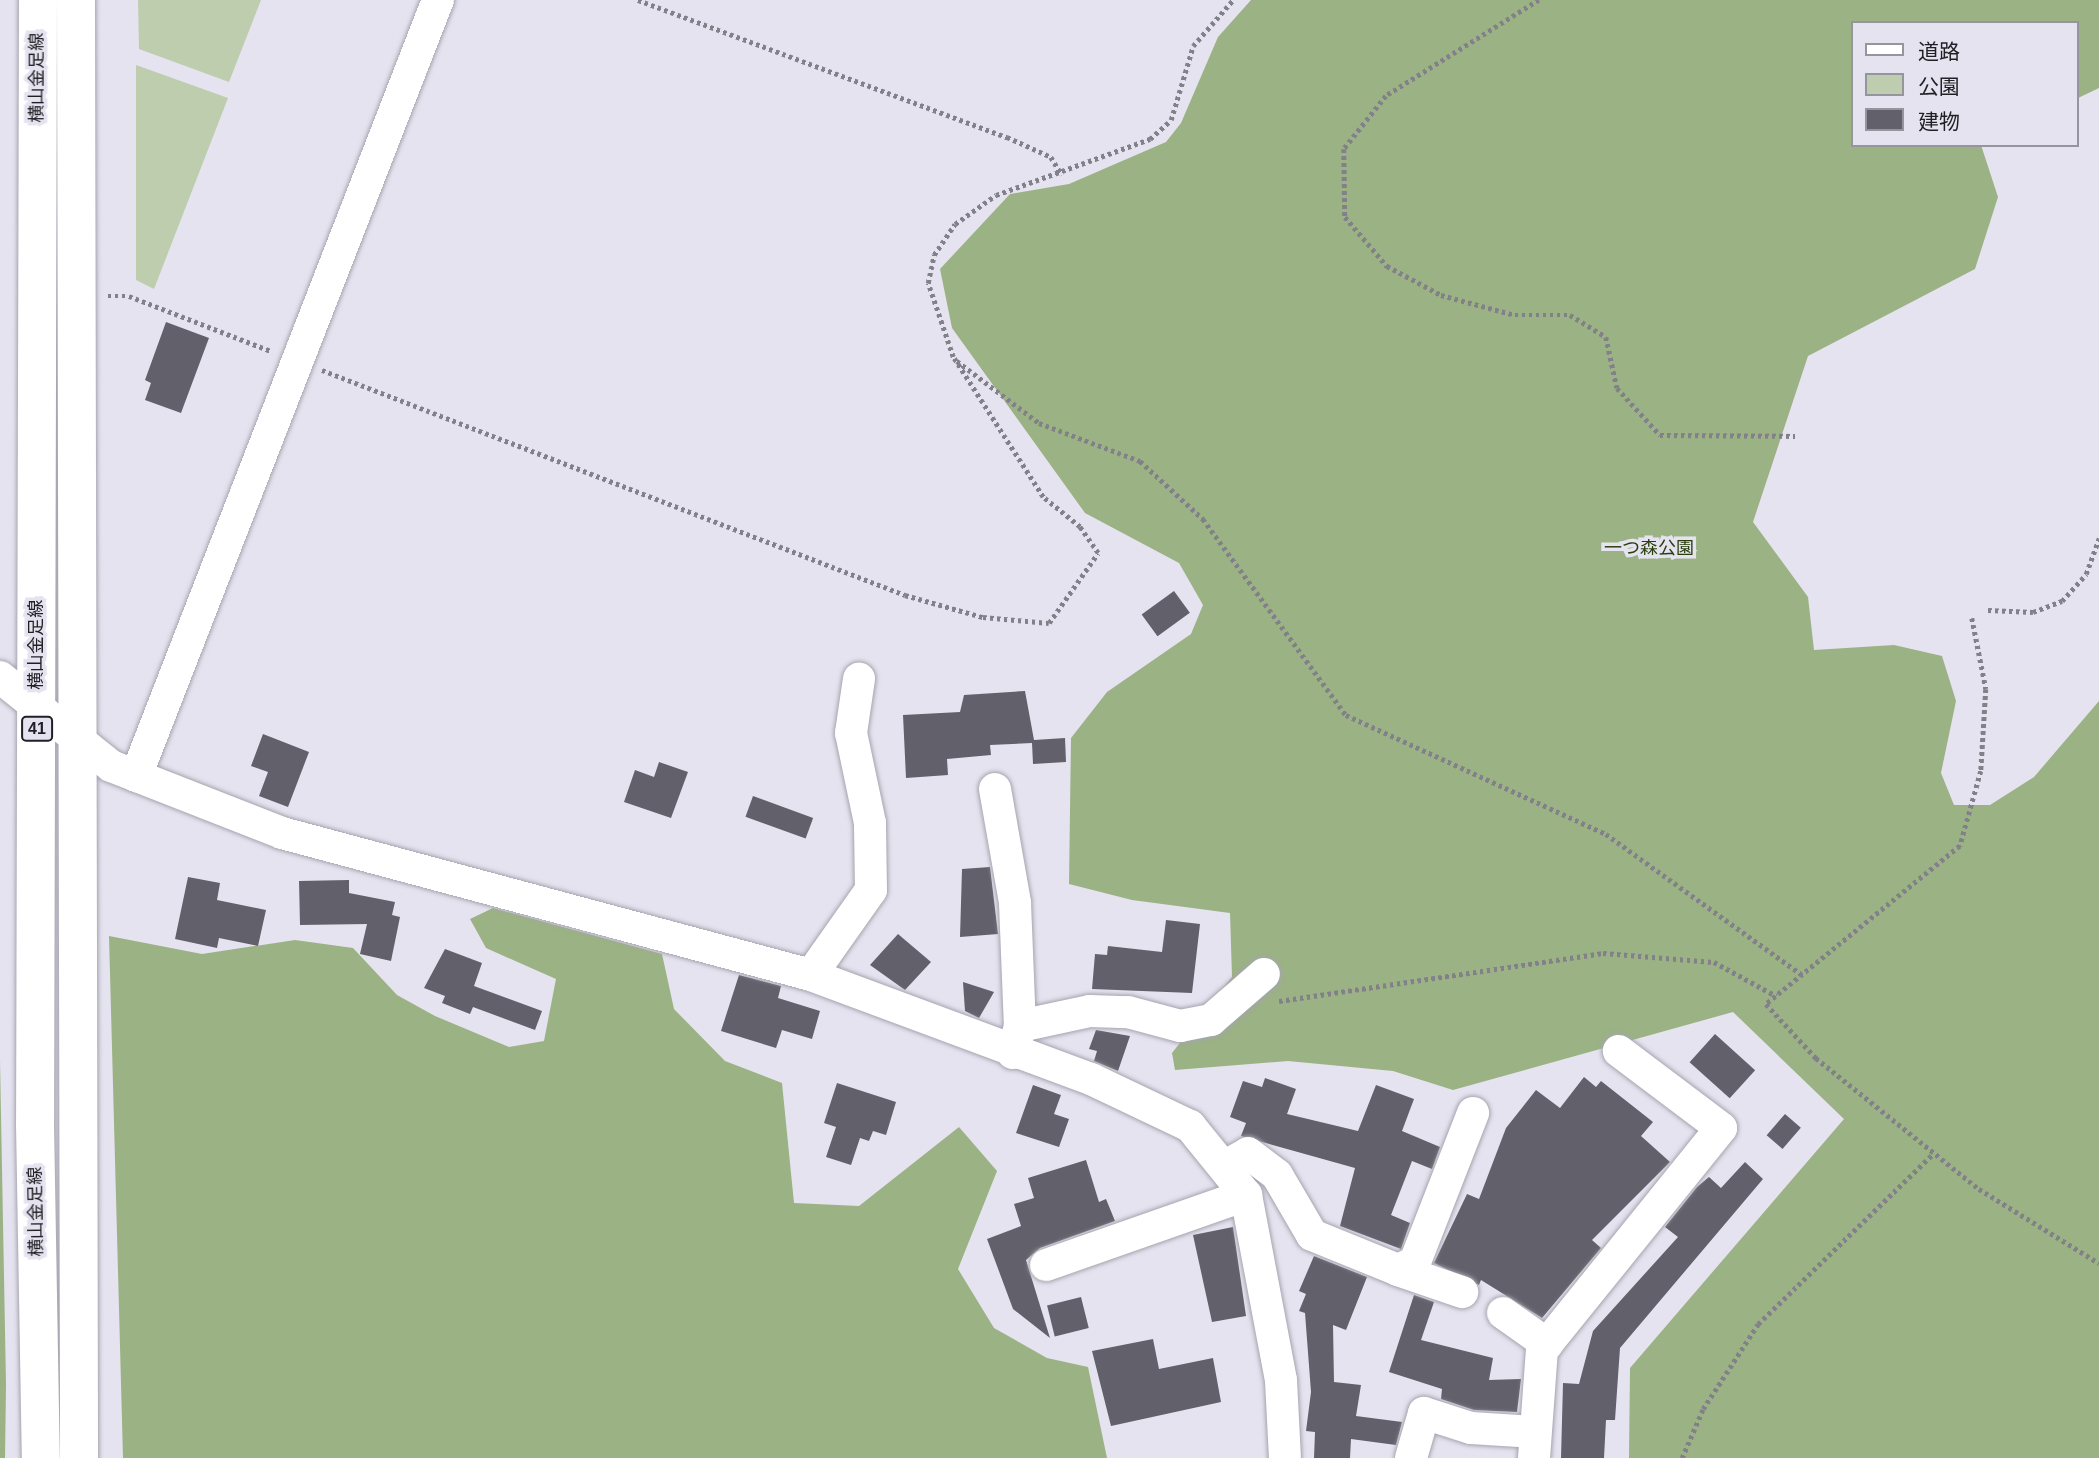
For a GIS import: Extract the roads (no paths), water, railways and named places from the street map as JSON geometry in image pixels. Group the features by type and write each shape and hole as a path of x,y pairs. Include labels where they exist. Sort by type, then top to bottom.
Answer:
{"main road":[{"name":"横山金足線","path":"37,0 41,1458"},
{"name":"41","path":"76,0 79,1458"}],"street":[{"path":"136,776 438,0"},
{"path":"0,677 37,705 78,743 136,776 282,834 811,975 1017,1040 1190,1126 1246,1195 1281,1380 1285,1458"},
{"path":"811,975 871,890 870,823 851,733 859,680"},
{"path":"995,789 1014,903 1017,1040"},
{"path":"1017,1040 1090,1011 1128,1012 1180,1026 1211,1020 1269,988"},
{"path":"1411,1458 1424,1413 1535,1445 1547,1344 1721,1128 1619,1051"},
{"path":"1398,1270 1415,1262 1473,1113"},
{"path":"1224,1166 1248,1153 1277,1175 1312,1235 1398,1270 1462,1292"},
{"path":"1046,1265 1246,1195"},
{"path":"1503,1313 1547,1344"}],"park label":[{"name":"一つ森公園","path":"1649,548"}]}
